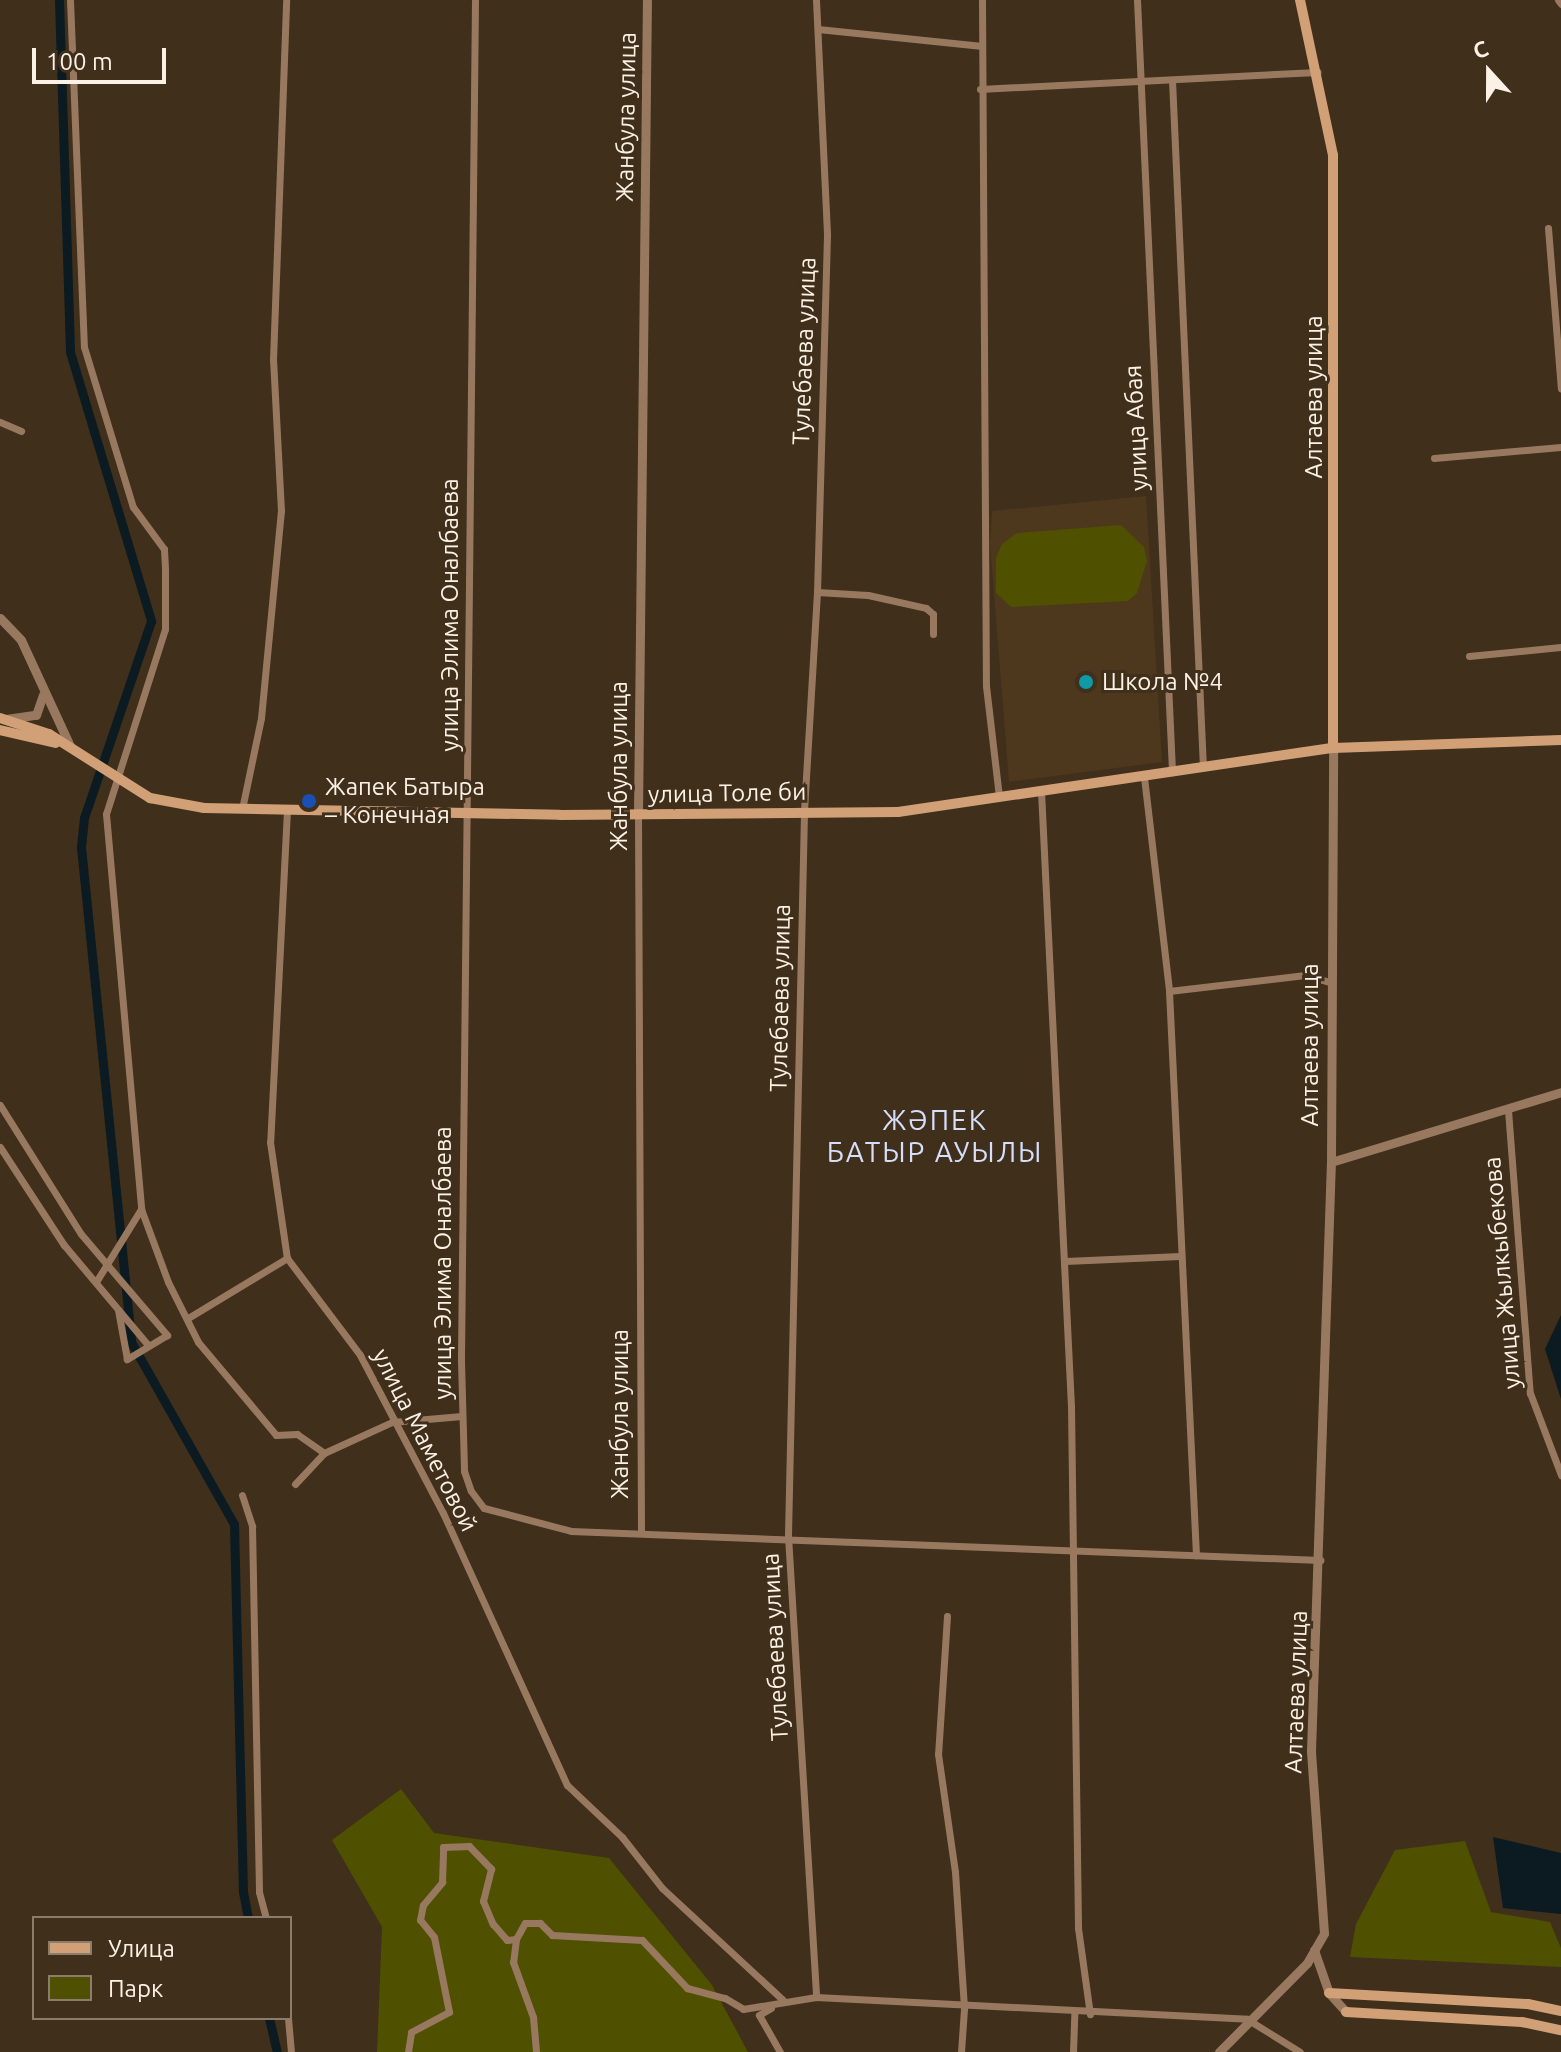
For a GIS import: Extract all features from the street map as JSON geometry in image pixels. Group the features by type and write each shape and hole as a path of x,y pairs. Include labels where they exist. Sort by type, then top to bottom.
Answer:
{"main road":[{"name":"Алтаева улица","path":"1300,0 1318,72 1333,155 1333,748"},
{"path":"3,718 70,746"},
{"path":"0,730 70,746"},
{"name":"улица Толе би","path":"70,746 150,798 242,809 638,814 898,812 1333,748 1561,740"},
{"path":"1329,1993 1528,2004 1561,2011"},
{"path":"1346,2012 1522,2022 1561,2030"}],"street":[{"path":"70,0 84,347 133,507 164,549 165,629 121,782 106,814 141,1209 168,1282 198,1342 276,1435 297,1434 324,1453"},
{"path":"242,809 261,718 281,511 273,360 286,0"},
{"name":"улица Элима Оналбаева","path":"475,0 462,1416 464,1471 484,1508 571,1531 641,1531"},
{"name":"Жанбула улица","path":"641,1531 638,814 647,0"},
{"name":"Тулебаева улица","path":"816,0 827,235 817,592 804,813 788,1536 816,1997"},
{"path":"982,0 980,89 986,673 999,797"},
{"name":"улица Абая","path":"1137,0 1172,772"},
{"path":"818,29 982,46"},
{"path":"980,89 1318,72"},
{"path":"1172,80 1203,767"},
{"path":"1548,228 1561,388"},
{"path":"0,422 21,431"},
{"path":"1434,458 1561,447"},
{"path":"817,592 868,595 926,608 933,614 933,634"},
{"path":"0,618 21,640 70,746"},
{"path":"1469,656 1561,647"},
{"path":"3,718 36,715 42,707 43,692"},
{"name":"Алтаева улица","path":"1314,1950 1324,1933 1311,1751 1321,1560 1331,1162 1333,748"},
{"path":"1144,777 1169,991 1196,1555"},
{"path":"1041,791 1065,1261 1078,1928 1090,2014"},
{"name":"улица Маметовой","path":"287,810 270,1142 287,1258 360,1355 392,1422 443,1513 567,1785 622,1837 662,1888 783,2000"},
{"path":"1169,991 1305,975 1330,982"},
{"path":"1331,1162 1561,1092"},
{"path":"0,1105 59,1200 105,1263 167,1335 127,1359 118,1310"},
{"name":"улица Жылкыбекова","path":"1508,1110 1530,1393 1561,1475"},
{"path":"0,1147 42,1212 148,1345"},
{"path":"42,1212 59,1200"},
{"path":"96,1282 141,1209"},
{"path":"1065,1261 1180,1256"},
{"path":"188,1318 287,1258"},
{"path":"295,1484 324,1453 392,1422 462,1416"},
{"path":"242,1495 252,1526 259,1892 265,1916"},
{"path":"641,1531 1321,1560"},
{"path":"947,1616 938,1754 955,1872 964,2009 961,2052"},
{"path":"408,2052 411,2032 449,2012 434,1937 420,1920 423,1905 442,1882 443,1847 469,1846 491,1869 483,1901 493,1924 507,1940 516,1939"},
{"path":"536,2052 533,2017 513,1962 516,1939 525,1923 540,1923 552,1935 642,1940 698,1995 725,1998 743,2009 816,1997 964,2009 1247,2019 1300,2052"},
{"path":"1219,2052 1314,1950 1329,1993 1346,2012"},
{"path":"780,2052 759,2015 783,2000"},
{"path":"1073,2052 1074,2014"},
{"path":"288,2020 291,2052"}],"shaded area":[{"path":"1146,496 1162,762 1009,782 990,544 992,511"},
{"path":"1561,1315 1561,1399 1545,1349"},
{"path":"1493,1837 1561,1853 1561,1914 1503,1908"}],"green space":[{"path":"1121,525 1144,547 1147,561 1137,593 1128,601 1011,607 996,593 996,558 1002,544 1017,533"},
{"path":"401,1789 434,1833 609,1858 712,1985 748,2052 377,2052 382,1927 332,1840"},
{"path":"1465,1841 1491,1912 1550,1922 1561,1948 1561,1967 1350,1957 1356,1924 1395,1850"}],"waterway":[{"path":"59,0 70,352 151,621 84,818 81,847 131,1342 234,1524 243,1892 248,1916"},
{"path":"269,2020 277,2052"}],"place":[{"name":"Школа №4","path":"1086,682"},
{"name":"Жапек Батыра – Конечная","path":"309,801"}],"district":[{"name":"ЖӘПЕК БАТЫР АУЫЛЫ","path":"935,1136"}]}
